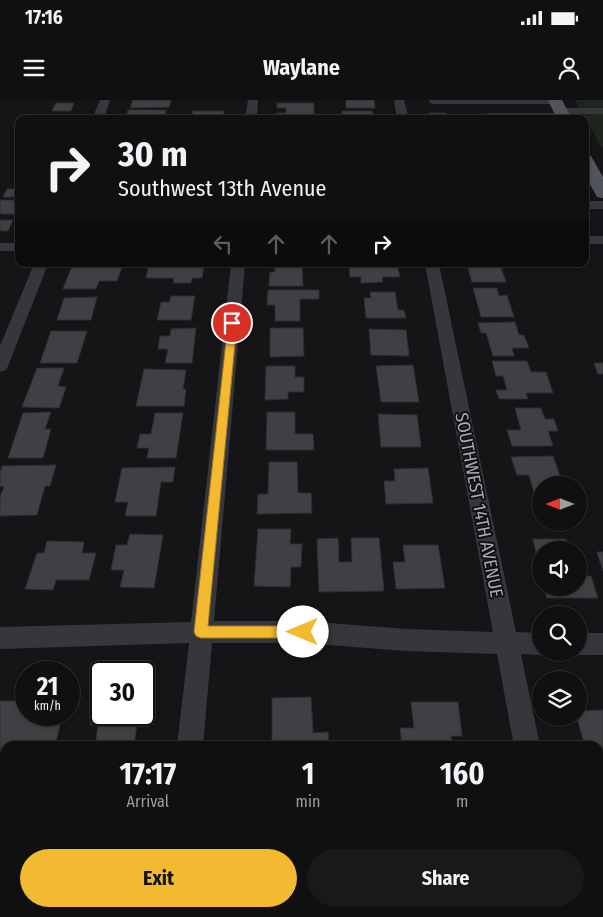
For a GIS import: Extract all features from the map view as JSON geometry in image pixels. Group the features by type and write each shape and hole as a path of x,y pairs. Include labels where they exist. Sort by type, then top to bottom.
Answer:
{"main road":[{"path":"589,170 595,186"}],"street":[{"path":"99,115 105,100"},
{"path":"252,115 253,100"},
{"path":"399,100 402,115"},
{"path":"434,101 500,100 560,109 603,111"},
{"path":"498,115 560,109"},
{"path":"589,205 603,205"},
{"path":"589,240 603,240"},
{"path":"0,247 15,247"},
{"path":"0,366 40,267"},
{"path":"190,741 238,267"},
{"name":"SOUTHWEST 14TH AVENUE","path":"433,267 526,741"},
{"path":"0,638 201,632 303,632 406,640 532,644"},
{"path":"587,644 603,644"}],"shaded area":[{"path":"575,100 603,100 603,150 589,125 589,115 583,115"}],"building":[{"path":"133,100 171,100 169,107 130,108"},
{"path":"346,100 374,100 375,108 346,108"},
{"path":"56,103 74,103 71,111 52,111"},
{"path":"277,103 314,103 314,115 277,115 277,113 286,113 286,108 277,108"},
{"path":"128,110 166,110 165,115 127,115"},
{"path":"193,111 224,111 224,115 192,115"},
{"path":"342,111 372,111 373,115 342,115"},
{"path":"429,113 446,113 447,115 429,115"},
{"path":"7,189 15,189 15,197 3,197"},
{"path":"0,200 15,200 15,214 0,214"},
{"path":"0,220 13,220 8,231 0,231"},
{"path":"72,267 122,267 117,281 99,281 96,289 63,289"},
{"path":"148,267 204,267 202,278 192,278 191,283 173,283 174,278 146,278"},
{"path":"275,267 302,267 303,286 269,286 270,272 275,272"},
{"path":"349,267 398,267 400,277 382,277 383,282 361,283 361,277 350,277"},
{"path":"468,267 505,267 501,268 506,282 472,282"},
{"path":"473,288 497,288 499,296 507,295 514,317 481,317"},
{"path":"268,290 319,290 319,299 300,299 300,321 275,321 275,305 267,305"},
{"path":"370,292 395,292 398,310 404,310 406,318 366,318 364,298 371,298"},
{"path":"171,296 195,296 191,320 157,320 161,302 169,302"},
{"path":"97,297 91,320 57,320 64,298"},
{"path":"515,322 519,335 524,335 529,348 512,348 514,356 493,356 486,333 481,333 478,323"},
{"path":"196,328 192,363 165,363 168,349 158,349 160,336 170,336 171,329"},
{"path":"270,328 303,328 304,356 270,357"},
{"path":"369,329 406,330 409,356 371,355"},
{"path":"51,331 87,331 77,363 40,363"},
{"path":"492,361 527,361 531,372 546,372 553,393 526,393 528,399 499,399 496,390 507,390 503,376 496,376"},
{"path":"594,363 603,363 603,374 598,374"},
{"path":"413,365 419,402 381,402 376,366"},
{"path":"266,366 295,366 295,377 304,377 304,392 288,392 288,399 265,400"},
{"path":"37,368 64,368 58,386 66,387 59,408 22,407"},
{"path":"144,369 186,370 183,389 186,389 184,406 136,406"},
{"path":"515,408 541,408 545,419 554,419 558,431 548,431 553,446 512,446 507,430 521,430"},
{"path":"51,412 45,429 51,429 43,458 8,458 23,413"},
{"path":"267,412 295,412 295,434 313,434 314,450 266,450"},
{"path":"155,413 183,413 176,458 147,458 149,448 137,448 140,434 151,434"},
{"path":"378,414 417,415 421,447 381,447"},
{"path":"553,456 560,476 532,476 532,485 529,475 517,475 511,457"},
{"path":"269,462 297,462 298,493 311,493 312,513 257,514 258,494 268,494"},
{"path":"56,465 50,486 45,486 37,515 0,516 0,497 4,486 0,487 2,466"},
{"path":"175,467 173,482 161,482 156,516 125,516 128,502 115,502 122,468"},
{"path":"428,468 433,503 386,504 384,481 395,481 394,469"},
{"path":"258,529 291,529 290,544 302,544 301,567 291,567 290,587 254,586"},
{"path":"130,534 163,535 154,588 120,587 124,570 111,570 116,545 127,545"},
{"path":"338,538 339,562 352,562 351,538 379,538 384,591 319,592 317,539"},
{"path":"533,539 566,539 567,541 533,541"},
{"path":"47,541 84,542 82,553 96,553 89,580 56,580 53,590 25,589 37,553 44,553"},
{"path":"403,545 438,545 445,588 396,589 393,562 405,562"},
{"path":"597,552 603,552 603,571"},
{"path":"587,576 591,576 598,598 547,598 546,596 587,596"},
{"path":"311,697 313,733 328,732 329,741 272,741 272,698"},
{"path":"0,701 15,701 15,726 60,726 56,741 0,741"},
{"path":"411,702 458,702 462,736 451,736 452,741 401,741 400,728 414,728"},
{"path":"603,710 603,741 584,741 579,726 587,726 587,711"},
{"path":"98,726 137,726 135,741 96,741"}],"route":[{"path":"232,323 201,632 303,632"}]}
